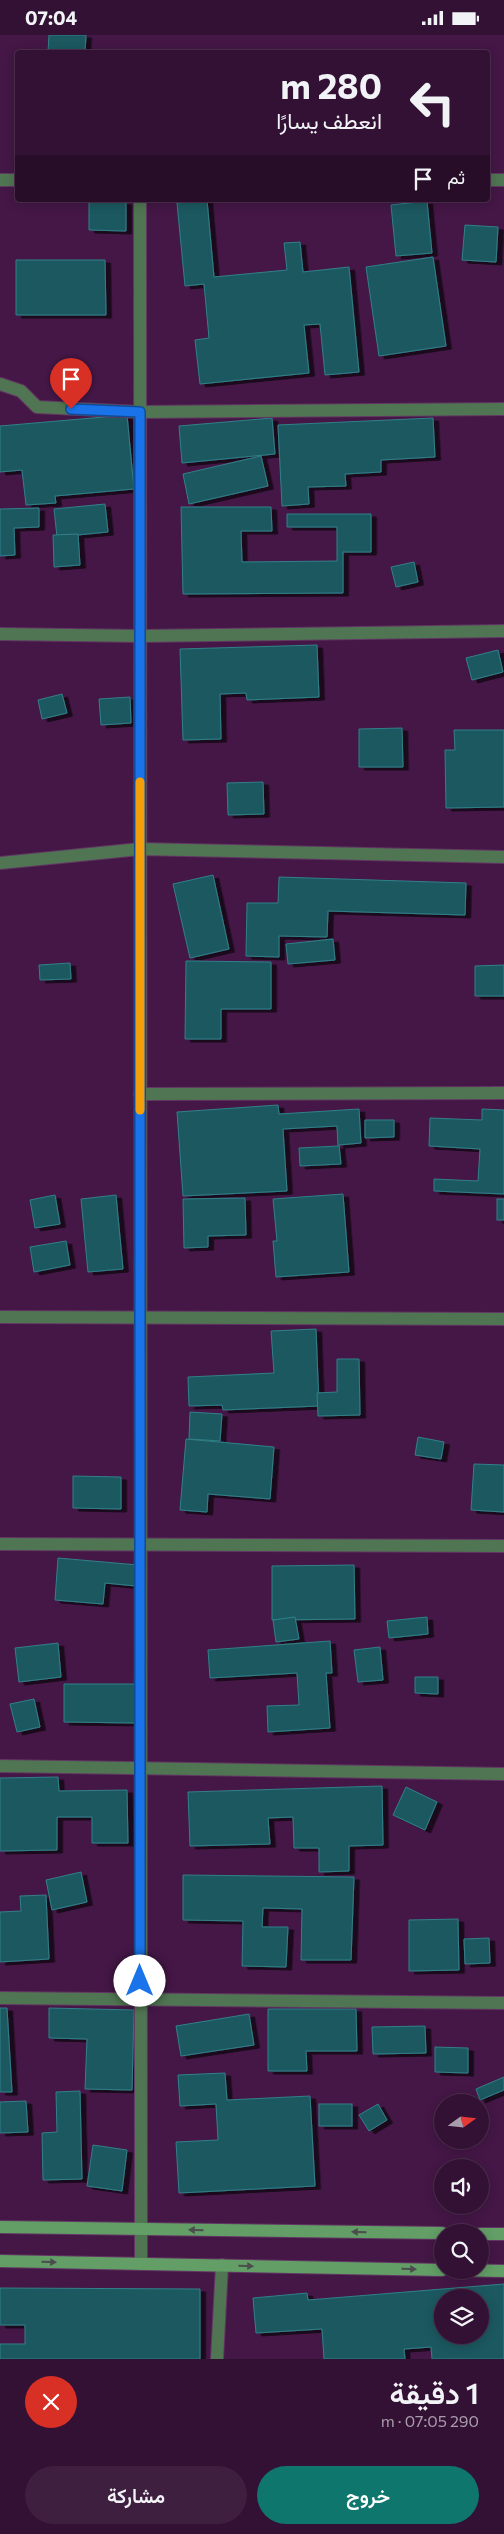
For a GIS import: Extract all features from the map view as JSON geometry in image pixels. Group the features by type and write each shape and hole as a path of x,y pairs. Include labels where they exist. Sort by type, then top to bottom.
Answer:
{"street":[{"path":"0,180 15,180"},
{"path":"490,180 504,180"},
{"path":"140,202 141,2264"},
{"path":"0,384 21,391 37,407 140,412 504,409"},
{"path":"0,634 140,636 504,631"},
{"path":"0,863 140,849 504,857"},
{"path":"140,1094 504,1093"},
{"path":"0,1317 504,1319"},
{"path":"0,1544 504,1546"},
{"path":"0,1766 504,1774"},
{"path":"0,1998 140,2001 504,2003"},
{"path":"0,2227 434,2233"},
{"path":"489,2234 504,2234"},
{"path":"0,2261 434,2270"},
{"path":"217,2359 222,2265"},
{"path":"489,2271 504,2271"}],"building":[{"path":"49,35 86,35 85,50 48,50"},
{"path":"89,202 126,202 126,231 89,230"},
{"path":"207,202 214,277 287,270 284,243 300,242 303,272 349,267 359,372 325,375 320,324 304,325 309,373 200,384 195,340 209,338 204,284 185,286 177,203"},
{"path":"427,202 432,253 396,256 391,205"},
{"path":"465,225 498,227 496,262 462,260"},
{"path":"433,257 446,346 379,356 366,267"},
{"path":"16,260 105,260 106,315 16,315"},
{"path":"127,415 134,489 55,496 56,503 26,505 22,470 0,472 0,426"},
{"path":"272,418 275,454 182,463 179,426"},
{"path":"433,418 435,457 381,460 381,472 345,474 346,486 308,487 309,504 282,506 278,425"},
{"path":"261,456 268,486 189,504 183,474"},
{"path":"105,504 108,532 57,537 54,509"},
{"path":"181,507 271,507 272,531 241,531 242,562 337,561 337,527 287,527 287,514 371,514 371,552 343,552 343,593 183,594"},
{"path":"39,508 39,527 14,528 15,555 0,556 0,509"},
{"path":"78,534 80,565 54,567 53,535"},
{"path":"414,562 418,582 396,587 391,567"},
{"path":"317,645 319,697 247,700 246,693 220,694 221,739 183,740 180,649"},
{"path":"498,650 503,672 472,680 466,658"},
{"path":"62,694 67,713 42,719 38,700"},
{"path":"130,697 131,723 101,725 99,699"},
{"path":"402,728 403,767 359,767 359,729"},
{"path":"454,730 504,730 504,807 446,808 445,750 455,750"},
{"path":"263,782 264,814 228,815 227,783"},
{"path":"213,875 229,949 190,958 173,884"},
{"path":"279,877 466,883 465,915 328,911 327,937 279,936 279,957 246,956 247,903 278,903"},
{"path":"333,939 335,960 288,964 286,944"},
{"path":"186,961 271,962 271,1009 221,1009 221,1039 185,1039"},
{"path":"70,963 71,979 40,980 39,965"},
{"path":"504,965 504,996 475,996 475,966"},
{"path":"278,1105 279,1114 359,1109 361,1143 339,1145 341,1164 300,1166 299,1148 338,1146 337,1126 283,1129 287,1191 183,1196 177,1112"},
{"path":"482,1109 504,1110 504,1194 434,1191 434,1179 478,1181 480,1149 429,1146 430,1118 482,1120"},
{"path":"365,1120 394,1120 394,1137 365,1138"},
{"path":"343,1194 349,1272 276,1277 273,1241 277,1241 273,1199"},
{"path":"55,1195 60,1224 35,1228 30,1200"},
{"path":"116,1195 123,1269 88,1272 81,1199"},
{"path":"245,1198 246,1235 208,1236 208,1247 184,1248 183,1199"},
{"path":"497,1199 504,1199 504,1220 497,1220"},
{"path":"66,1241 70,1265 34,1272 30,1247"},
{"path":"316,1329 319,1406 223,1410 222,1405 189,1406 188,1377 274,1373 271,1331"},
{"path":"337,1359 359,1359 360,1415 318,1416 317,1393 337,1392"},
{"path":"190,1412 222,1414 220,1441 189,1439"},
{"path":"418,1437 444,1442 441,1459 415,1455"},
{"path":"186,1439 274,1447 270,1499 208,1494 207,1512 180,1510"},
{"path":"474,1464 504,1465 504,1512 471,1510"},
{"path":"73,1476 121,1477 121,1509 73,1508"},
{"path":"58,1558 138,1565 136,1586 105,1583 103,1604 55,1600"},
{"path":"354,1565 355,1619 272,1620 272,1566"},
{"path":"295,1617 299,1639 276,1642 273,1620"},
{"path":"427,1617 428,1634 389,1638 387,1621"},
{"path":"330,1641 332,1673 326,1673 330,1728 268,1732 267,1706 299,1705 297,1673 210,1678 208,1650"},
{"path":"58,1643 61,1677 19,1682 15,1648"},
{"path":"380,1647 383,1680 358,1682 354,1650"},
{"path":"415,1677 438,1677 438,1694 415,1693"},
{"path":"64,1684 135,1684 135,1723 64,1722"},
{"path":"34,1699 40,1727 17,1732 10,1704"},
{"path":"58,1777 59,1791 127,1790 128,1843 92,1843 92,1817 57,1817 57,1850 0,1851 0,1778"},
{"path":"382,1786 383,1845 349,1846 349,1871 319,1872 319,1848 294,1848 293,1817 268,1818 270,1844 190,1846 188,1792"},
{"path":"406,1787 437,1802 425,1830 393,1815"},
{"path":"81,1872 87,1902 52,1910 46,1880"},
{"path":"183,1875 354,1877 351,1960 301,1960 302,1909 263,1908 262,1927 288,1927 286,1967 242,1966 243,1921 183,1920"},
{"path":"46,1895 49,1959 0,1962 0,1912 21,1911 20,1896"},
{"path":"458,1919 459,1970 409,1971 409,1920"},
{"path":"489,1938 490,1963 465,1964 464,1939"},
{"path":"0,2008 7,2008 12,2092 0,2092"},
{"path":"49,2008 134,2010 132,2090 85,2089 87,2039 49,2038"},
{"path":"268,2009 356,2009 357,2051 306,2051 307,2071 268,2071"},
{"path":"249,2014 254,2045 181,2056 176,2026"},
{"path":"425,2026 426,2053 373,2054 372,2027"},
{"path":"435,2047 468,2048 468,2073 435,2072"},
{"path":"225,2073 227,2100 310,2096 315,2186 179,2193 176,2142 218,2140 216,2104 180,2106 178,2075"},
{"path":"504,2077 504,2090 489,2096 489,2094 478,2094 476,2089"},
{"path":"80,2091 82,2179 43,2180 42,2133 57,2132 56,2092"},
{"path":"26,2101 28,2132 0,2133 0,2102"},
{"path":"319,2104 352,2104 352,2126 319,2126"},
{"path":"378,2104 387,2120 369,2131 359,2115"},
{"path":"93,2145 127,2150 122,2191 87,2186"},
{"path":"504,2284 504,2359 432,2359 431,2347 404,2349 405,2359 324,2359 322,2329 256,2333 253,2298 307,2293 308,2300 434,2290 434,2344 489,2344 489,2289 443,2289"},
{"path":"0,2288 200,2289 200,2359 0,2359 0,2344 25,2344 25,2325 0,2325"}],"slow traffic":[{"path":"140,782 140,1110"}],"route":[{"path":"71,409 140,412 140,1981"}]}
